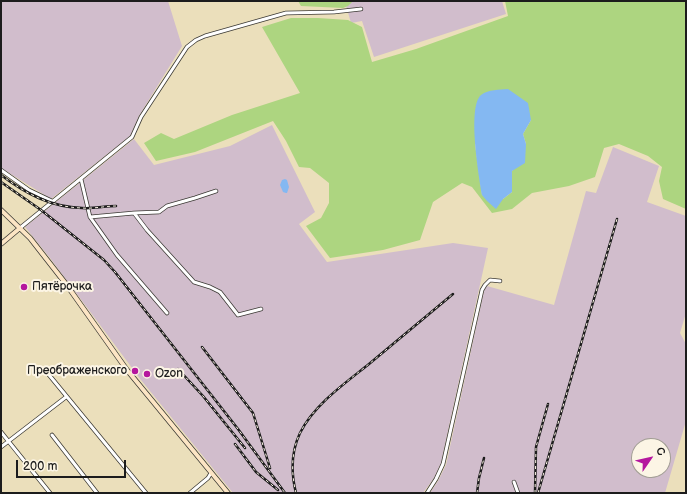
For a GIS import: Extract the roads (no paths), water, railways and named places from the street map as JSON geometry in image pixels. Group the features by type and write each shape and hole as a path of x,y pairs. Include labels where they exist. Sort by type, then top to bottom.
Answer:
{"street":[{"path":"1,244 132,137 141,117 188,47 196,40 230,28 286,13 334,12 361,9"},
{"path":"1,170 29,190 52,202"},
{"path":"81,179 90,217 117,255 167,313"},
{"path":"90,217 134,212 159,212 168,206 216,191"},
{"path":"1,210 30,238 66,284 125,367 152,402 228,493"},
{"path":"134,212 146,230 194,282 220,292 238,315 261,309"},
{"path":"427,493 443,464 482,290 490,280 500,281"},
{"path":"45,370 146,493"},
{"path":"1,447 66,397"},
{"path":"1,432 50,493"},
{"path":"52,435 97,493"},
{"path":"190,493 208,478 211,473"},
{"path":"514,482 518,493"}],"water":[{"path":"508,89 528,103 531,120 523,134 526,144 525,163 512,171 512,192 503,199 496,209 482,195 475,143 475,113 477,102 481,95 491,91"},
{"path":"282,180 287,180 289,187 287,193 283,192 280,185"}],"railway":[{"path":"1,175 29,194 60,205 86,208 116,206"},
{"path":"1,182 41,210 104,260 115,272 238,429 285,493"},
{"path":"538,493 617,219"},
{"path":"296,493 293,478 293,455 300,433 313,413 340,387 453,294"},
{"path":"202,347 253,413 270,468"},
{"path":"178,369 203,396 245,448"},
{"path":"535,493 536,447 548,404"},
{"path":"235,444 256,472 278,490"},
{"path":"477,493 484,458"}],"place":[{"name":"Пятёрочка","path":"24,287"},
{"name":"Преображенского","path":"135,371"},
{"name":"Ozon","path":"147,374"}]}
